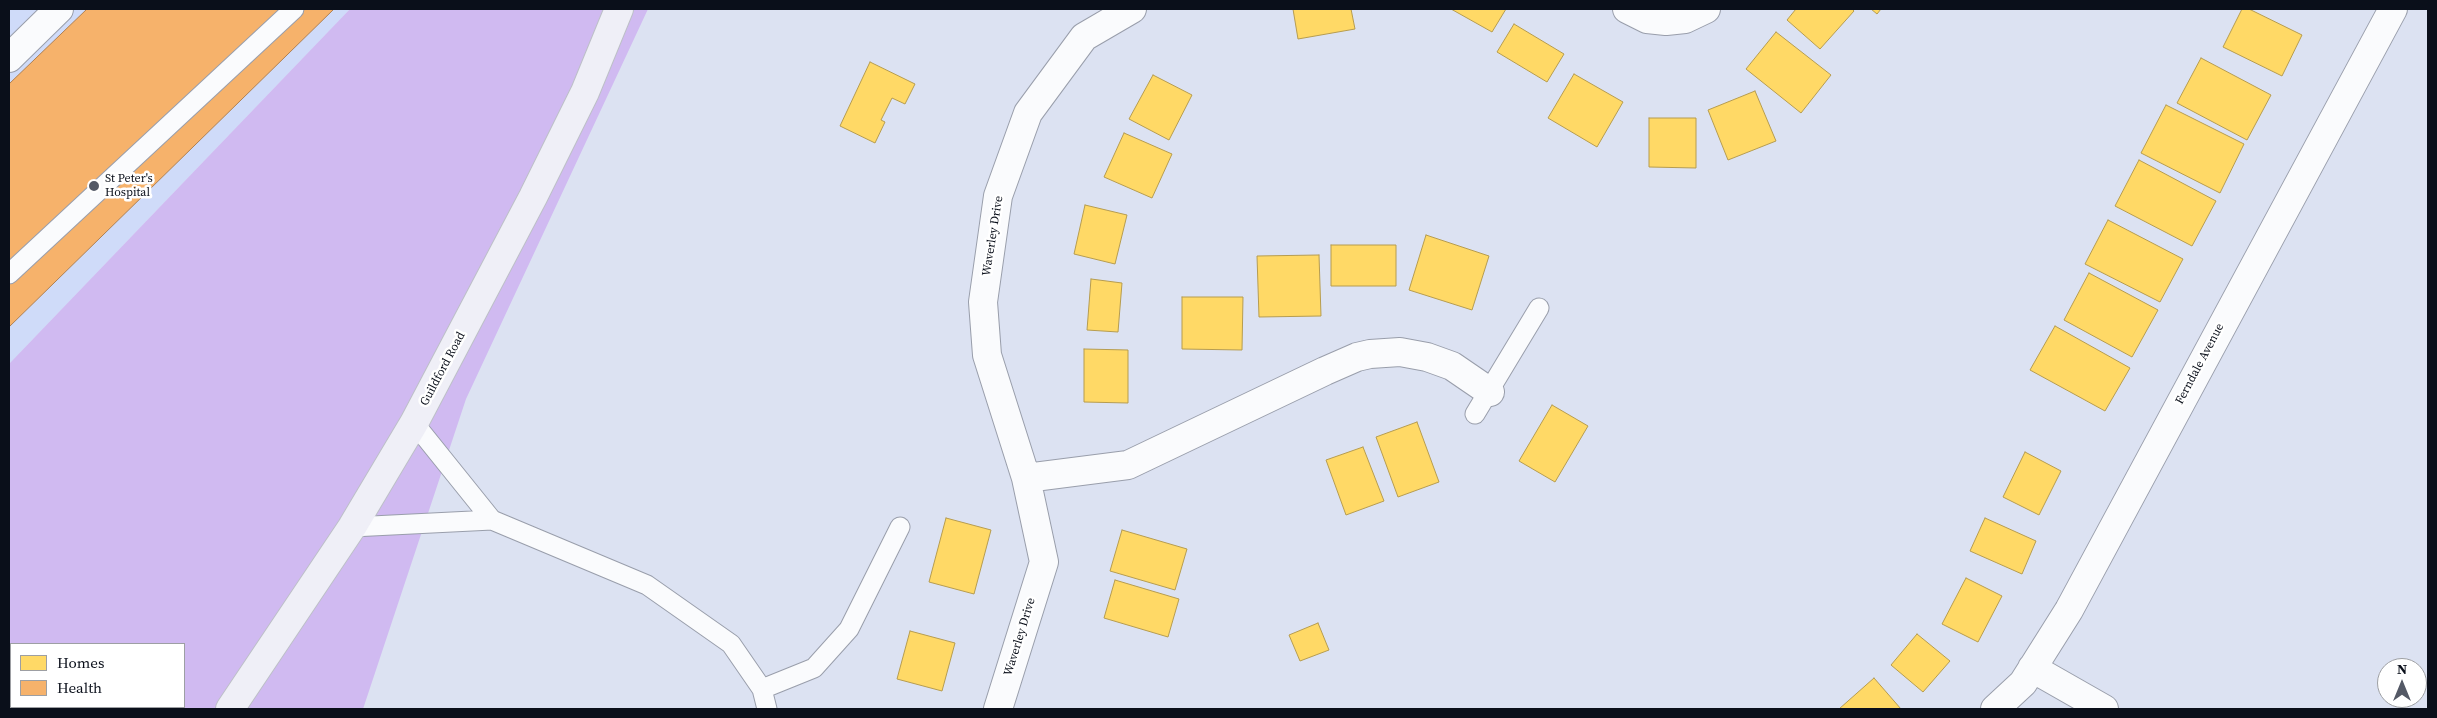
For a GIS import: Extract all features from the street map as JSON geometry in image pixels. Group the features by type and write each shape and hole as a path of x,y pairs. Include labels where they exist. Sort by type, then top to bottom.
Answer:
{"main road":[{"name":"Guildford Road","path":"230,709 352,527 414,423 580,101 619,9"}],"street":[{"path":"9,58 60,9"},
{"name":"Waverley Drive","path":"998,709 1044,562 1026,478 987,355 983,302 998,196 1028,113 1084,37 1132,9"},
{"path":"1628,9 1647,19 1666,22 1685,19 1706,9"},
{"name":"Ferndale Avenue","path":"1995,709 2023,682 2069,610 2393,9"},
{"path":"1026,478 1128,465 1325,371 1357,357 1370,354 1400,352 1427,357 1452,366 1483,403"},
{"path":"2032,668 2104,709"}],"lane":[{"path":"9,274 294,9"},
{"path":"1483,403 1539,308"},
{"path":"414,423 492,520"},
{"path":"352,527 492,520 647,585 731,644 762,689 767,709"},
{"path":"762,689 814,668 849,630 900,527"}],"shaded area":[{"name":"St Peter's Hospital","path":"9,9 350,9 9,364"},
{"path":"350,9 648,9 466,399 363,709 9,709 9,364"}],"building: Homes":[{"path":"1293,9 1351,9 1355,29 1298,39"},
{"path":"1451,9 1506,9 1492,32"},
{"path":"1796,9 1852,9 1854,11 1820,49 1787,20"},
{"path":"1871,9 1881,9 1877,14"},
{"path":"2242,9 2249,9 2302,35 2282,76 2223,47"},
{"path":"1514,24 1564,54 1547,82 1497,52"},
{"path":"1776,32 1831,75 1801,113 1746,69"},
{"path":"2201,58 2271,95 2247,140 2177,103"},
{"path":"870,62 915,84 905,104 892,98 881,120 885,122 875,143 840,126"},
{"path":"1574,74 1623,102 1597,147 1548,118"},
{"path":"1153,75 1192,95 1169,140 1129,119"},
{"path":"1755,91 1776,141 1728,160 1708,110"},
{"path":"2166,105 2244,144 2220,193 2141,153"},
{"path":"1649,118 1696,118 1696,168 1649,167"},
{"path":"1124,133 1172,154 1152,198 1104,177"},
{"path":"2139,160 2216,201 2192,246 2115,206"},
{"path":"1085,205 1127,215 1115,264 1074,254"},
{"path":"2108,220 2183,259 2160,302 2085,264"},
{"path":"1426,235 1489,256 1472,310 1409,290"},
{"path":"1331,245 1396,245 1396,286 1331,286"},
{"path":"1319,255 1321,316 1259,317 1257,256"},
{"path":"2089,273 2158,310 2132,357 2064,320"},
{"path":"1091,279 1122,283 1118,332 1087,330"},
{"path":"1182,297 1243,297 1242,350 1182,349"},
{"path":"2055,326 2130,368 2105,411 2030,370"},
{"path":"1084,349 1128,350 1128,403 1084,402"},
{"path":"1552,405 1588,426 1555,482 1519,461"},
{"path":"1417,422 1439,482 1398,497 1376,437"},
{"path":"1363,447 1384,501 1346,515 1326,460"},
{"path":"2025,452 2061,471 2039,515 2003,497"},
{"path":"946,518 991,530 974,594 929,582"},
{"path":"1985,518 2036,541 2022,574 1970,551"},
{"path":"1122,530 1187,549 1175,590 1110,571"},
{"path":"1966,578 2002,596 1978,642 1942,624"},
{"path":"1115,580 1179,599 1168,637 1104,618"},
{"path":"1318,623 1329,650 1300,661 1289,635"},
{"path":"910,631 955,643 942,691 897,679"},
{"path":"1917,634 1950,661 1923,692 1891,665"},
{"path":"1874,678 1901,709 1839,709"}],"building: Health":[{"name":"St Peter's Hospital","path":"87,9 334,9 9,327 9,84"}],"place":[{"name":"St Peter's Hospital","path":"94,186"}]}
